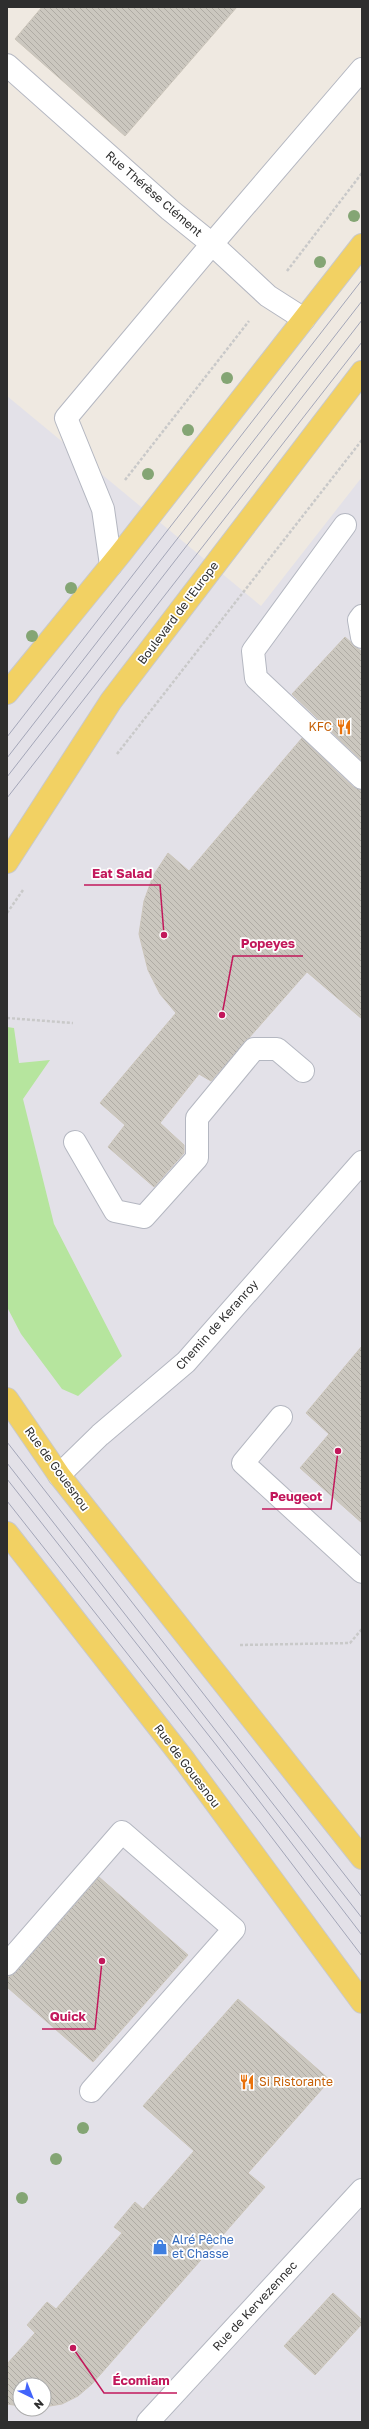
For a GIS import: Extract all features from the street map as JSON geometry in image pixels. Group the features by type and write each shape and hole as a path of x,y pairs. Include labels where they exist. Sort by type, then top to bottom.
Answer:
{"main road":[{"path":"7,693 111,565 362,245"},
{"name":"Boulevard de l'Europe","path":"7,862 111,701 362,372"},
{"name":"Rue de Gouesnou","path":"7,1399 59,1475 362,1858"},
{"name":"Rue de Gouesnou","path":"7,1533 185,1761 362,2002"}],"street":[{"name":"Rue Thérèse Clément","path":"7,65 170,210 212,244 268,296 304,319"},
{"path":"111,565 103,509 66,418 212,244 362,69"},
{"path":"345,525 253,651 256,678 362,778"},
{"path":"362,616 359,620 362,638"},
{"path":"75,1142 115,1212 144,1217 197,1158 197,1118 254,1049 277,1049 303,1071"},
{"name":"Chemin de Keranroy","path":"59,1475 100,1435 186,1362 362,1162"},
{"path":"281,1417 243,1463 362,1572"},
{"path":"7,1964 122,1832 234,1929 91,2091"},
{"name":"Rue de Kervezennec","path":"148,2422 362,2190"}],"path":[{"path":"103,509 362,173"},
{"path":"116,755 362,440"},
{"path":"7,912 26,884"},
{"path":"7,1018 73,1023"},
{"path":"240,1645 350,1643 362,1629"}],"shaded area":[{"path":"7,396 261,606 362,477 362,2422 7,2422"}],"green space":[{"path":"7,1027 14,1028 19,1063 50,1060 23,1099 54,1224 122,1356 78,1396 62,1389 21,1334 7,1307"}],"building":[{"path":"42,7 237,7 125,136 15,39"},
{"name":"KFC","path":"345,637 362,652 362,761 292,694"},
{"path":"302,738 353,787 362,790 362,1019 307,972 211,1081 199,1074 160,1123 184,1145 184,1153 154,1187 108,1147 125,1125 100,1103 176,1013 160,994 148,970 139,934 144,901 153,876 168,853 189,871"},
{"path":"362,1346 362,1523 300,1468 329,1434 306,1413"},
{"path":"99,1877 188,1955 93,2062 7,1987 7,1978 16,1972"},
{"path":"238,1999 330,2080 248,2173 265,2187 92,2384 78,2396 62,2404 52,2406 52,2377 12,2377 12,2405 7,2404 7,2364 35,2333 27,2325 47,2302 56,2309 122,2233 114,2227 135,2202 143,2209 194,2151 143,2106"},
{"path":"333,2293 362,2320 362,2324 315,2375 284,2346"}],"tram line":[{"path":"7,737 362,280"},
{"path":"7,758 362,301"},
{"path":"7,777 362,320"},
{"path":"7,798 362,342"},
{"path":"7,1442 362,1897"},
{"path":"7,1463 362,1918"},
{"path":"7,1479 217,1746 362,1935"},
{"path":"7,1501 260,1822 362,1956"}],"place":[{"name":"KFC","path":"344,727"},
{"name":"Eat Salad","path":"164,935"},
{"name":"Popeyes","path":"222,1015"},
{"name":"Peugeot","path":"338,1451"},
{"name":"Quick","path":"102,1961"},
{"name":"Si Ristorante","path":"247,2082"},
{"name":"Alré Pêche et Chasse","path":"160,2247"},
{"name":"Écomiam","path":"73,2348"}]}
